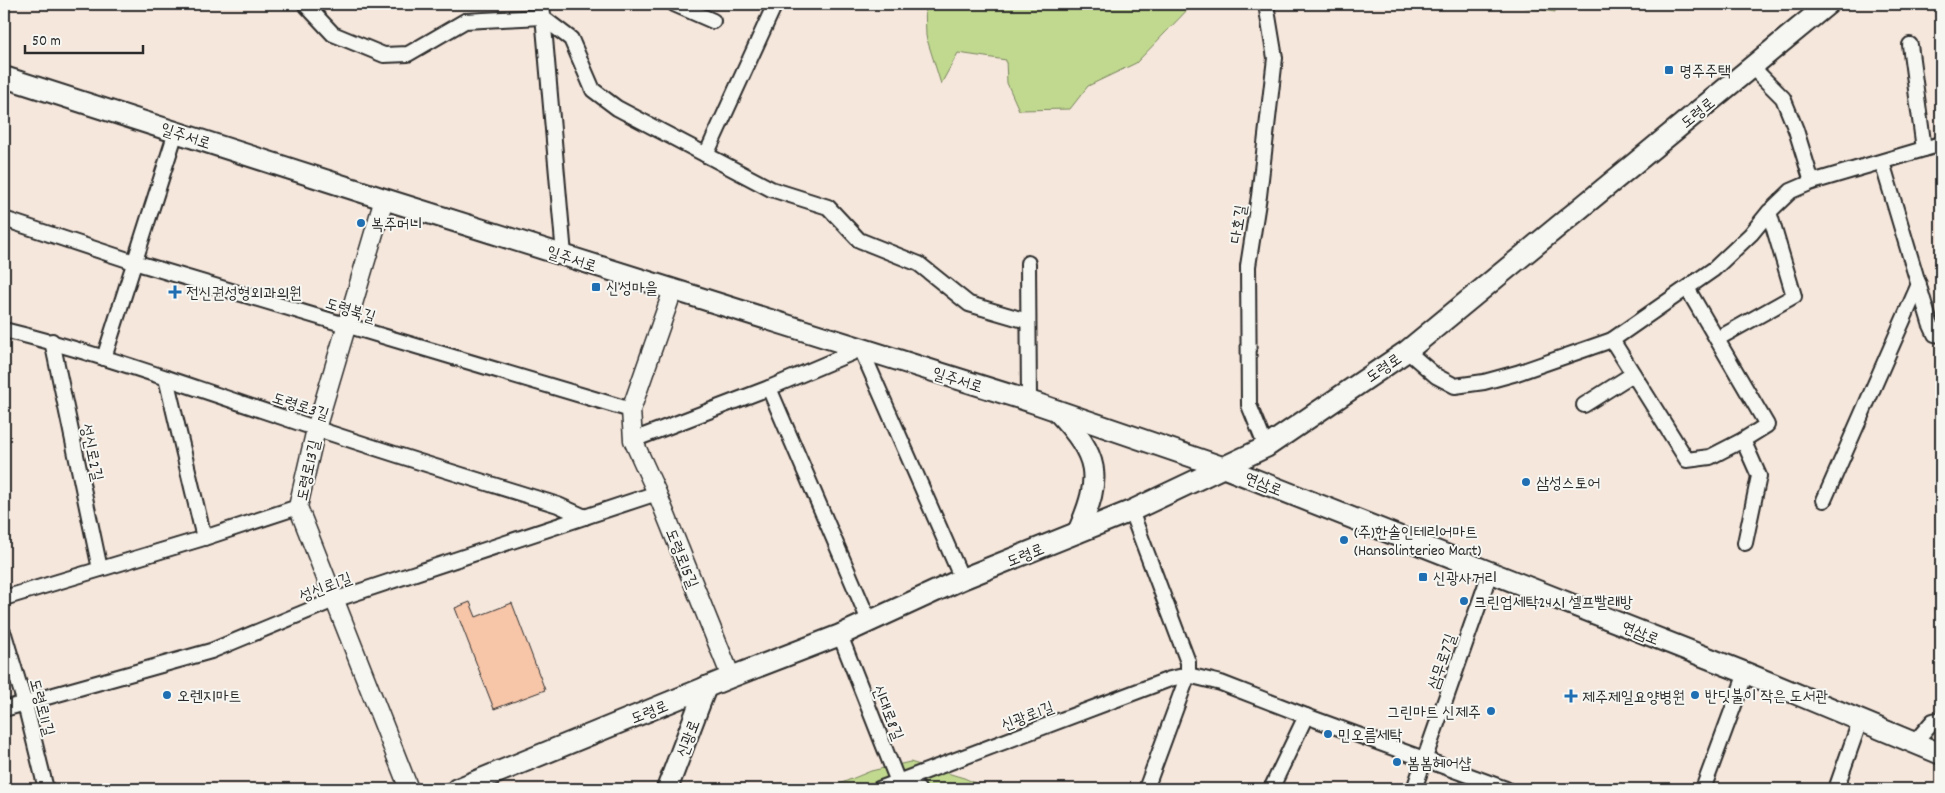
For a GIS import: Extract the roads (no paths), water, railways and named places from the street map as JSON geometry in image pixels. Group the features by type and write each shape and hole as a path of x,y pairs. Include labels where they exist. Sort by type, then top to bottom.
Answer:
{"main road":[{"name":"도령로","path":"457,789 706,687 870,623 962,579 1131,511 1266,447 1407,350 1828,4"},
{"name":"일주서로","path":"4,77 384,199 1029,401 1225,468"},
{"path":"1056,410 1077,433 1087,448 1093,464 1095,477 1093,492 1078,532"},
{"name":"연삼로","path":"1225,468 1746,673 1941,754"},
{"name":"신광로","path":"667,789 706,687"}],"street":[{"path":"305,4 333,34 384,55 408,54 465,21 542,10"},
{"path":"674,4 713,21"},
{"path":"706,155 775,4"},
{"name":"다호길","path":"1266,4 1275,58 1259,196 1248,266 1249,406 1266,447"},
{"path":"542,10 571,39 593,90 617,108 771,189 828,207 859,240 919,264 969,304 1027,321"},
{"path":"542,10 564,255"},
{"path":"1910,46 1924,149"},
{"path":"1752,67 1783,98 1796,130 1812,182"},
{"path":"104,358 176,132"},
{"path":"1407,350 1436,376 1455,386 1492,380 1612,340 1714,269 1745,240 1790,191 1812,182 1941,144"},
{"path":"1882,162 1935,334 1941,334"},
{"name":"도령로13길","path":"384,199 316,429 298,506 409,789"},
{"path":"1717,339 1794,296 1769,212"},
{"name":"도령북길","path":"4,219 134,262 631,410"},
{"path":"1028,263 1029,401"},
{"path":"1824,500 1919,284"},
{"path":"1612,340 1688,460 1710,457 1767,425 1687,288"},
{"name":"도령로15길","path":"673,290 631,410 633,440 657,493 731,677"},
{"name":"도령로3길","path":"4,330 52,341 316,429 558,505 585,517"},
{"name":"성신로2길","path":"52,341 100,570"},
{"path":"633,440 769,388 861,349 962,579"},
{"path":"1584,405 1633,374"},
{"path":"166,378 204,538"},
{"path":"769,388 870,623"},
{"path":"1743,440 1759,476 1745,543"},
{"name":"성신로1길","path":"4,709 211,651 334,600 657,493"},
{"path":"4,598 204,538 298,506"},
{"path":"1131,511 1188,662 1188,675 1146,789"},
{"name":"삼무로7길","path":"1414,789 1490,573"},
{"name":"도령로11길","path":"4,634 25,704 46,789"},
{"name":"신대로8길","path":"840,635 898,782"},
{"path":"1703,789 1746,673"},
{"name":"신광로1길","path":"879,789 1170,679 1188,675 1222,683 1306,716 1506,789"},
{"path":"1272,789 1306,716"},
{"path":"1914,743 1933,721 1941,718"},
{"path":"1836,789 1860,721"},
{"path":"898,782 918,789"}],"place":[{"name":"명주주택","path":"1669,70"},
{"name":"복주머니","path":"361,223"},
{"name":"신성마을","path":"596,287"},
{"name":"전신권성형외과의원","path":"175,292"},
{"name":"삼성스토어","path":"1526,482"},
{"name":"(주)한솔인테리어마트 (Hansolinterieo Mart)","path":"1344,540"},
{"name":"신광사거리","path":"1423,577"},
{"name":"크린업세탁24시 셀프빨래방","path":"1464,601"},
{"name":"오렌지마트","path":"167,695"},
{"name":"반딧불이 작은 도서관","path":"1695,695"},
{"name":"제주제일요양병원","path":"1571,696"},
{"name":"그린마트 신제주","path":"1491,711"},
{"name":"민오름세탁","path":"1328,734"},
{"name":"봄봄헤어샵","path":"1397,762"}]}
